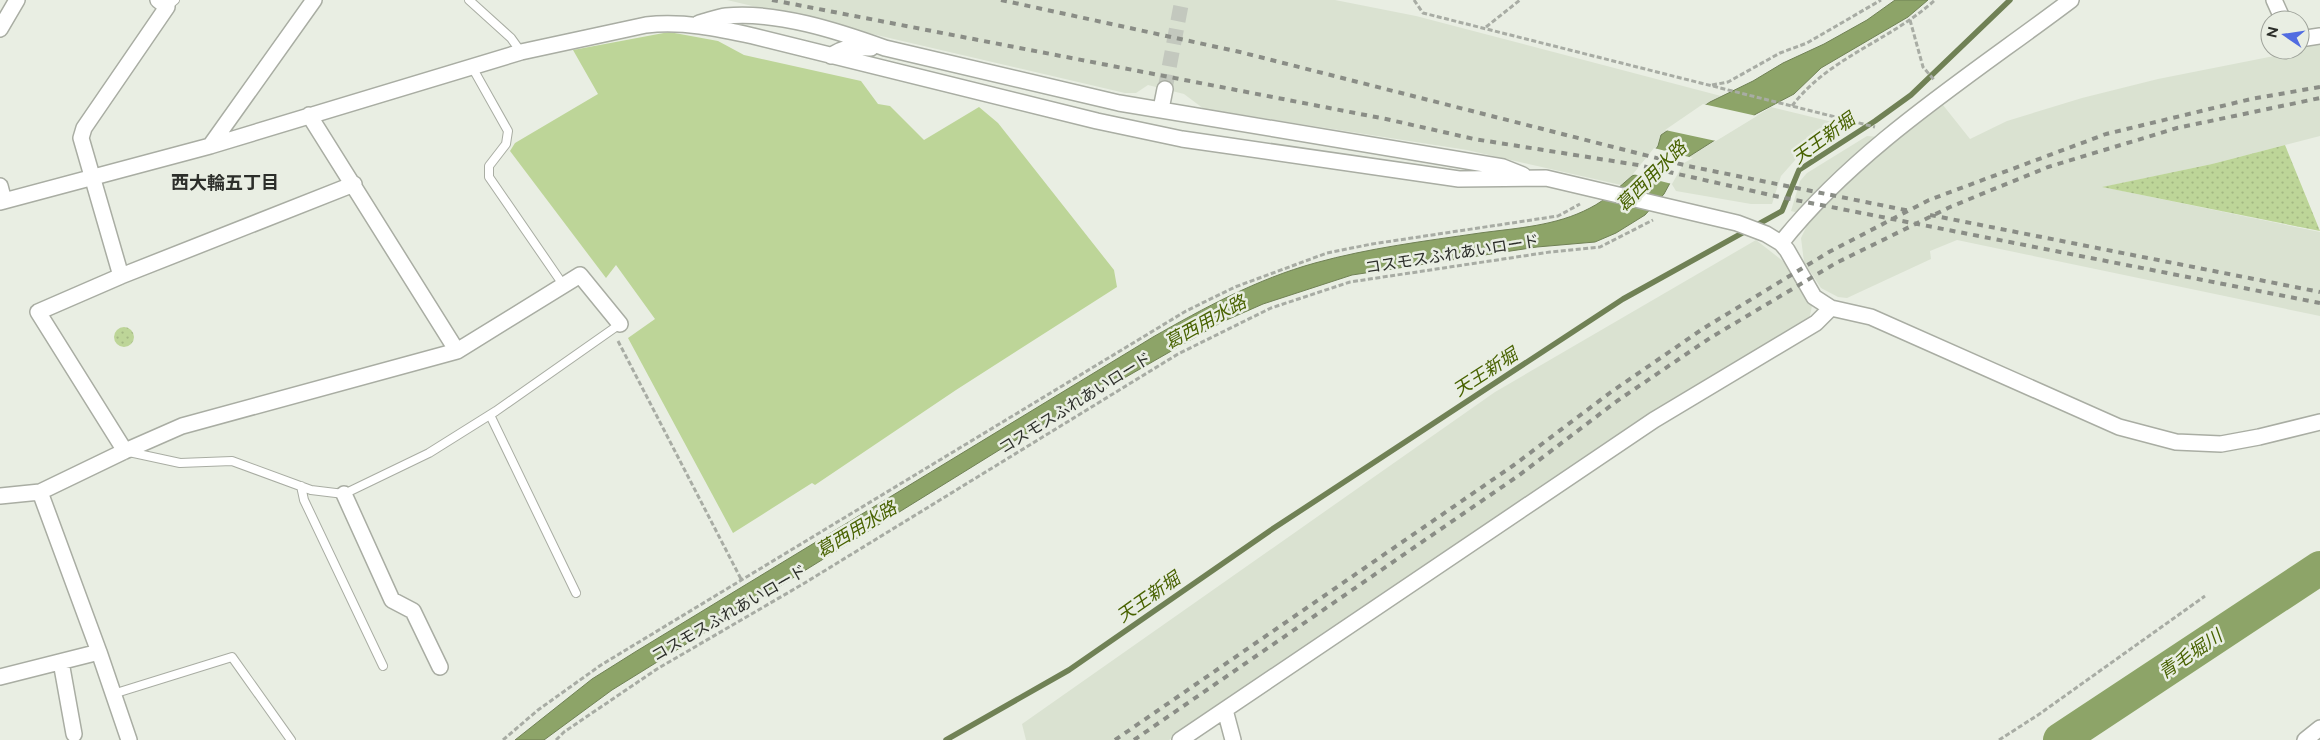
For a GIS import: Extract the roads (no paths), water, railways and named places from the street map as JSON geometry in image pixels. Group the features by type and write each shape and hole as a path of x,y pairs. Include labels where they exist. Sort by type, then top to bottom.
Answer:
{"street":[{"path":"0,29 18,0"},
{"path":"210,146 314,0"},
{"path":"1781,243 1826,195 1894,133 2071,0"},
{"path":"121,276 81,138 84,128 167,2"},
{"path":"696,24 725,16 769,16 850,35 885,48 1120,103 1503,167 1526,177"},
{"path":"0,186 2,202 91,176 210,146 521,52 646,25 666,23 696,24 753,36 1098,121 1182,139 1459,179 1546,178 1590,187 1660,210 1737,223 1766,234 1781,243 1788,250 1814,297 1831,308 1871,317 2119,427 2176,442 2221,444 2260,437 2320,422"},
{"path":"831,56 841,49 848,47 885,48"},
{"path":"1161,109 1165,89"},
{"path":"309,115 457,351"},
{"path":"125,451 38,312 121,276 354,184"},
{"path":"0,496 40,492 182,426 457,351 580,275 616,327"},
{"path":"1180,740 1654,420 1816,323 1831,308"},
{"path":"40,492 129,740"},
{"path":"344,494 392,600 413,611 440,668"},
{"path":"0,677 99,652"},
{"path":"61,662 74,734"},
{"path":"1225,710 1233,740"},
{"path":"2305,740 2320,728"}],"lane":[{"path":"469,0 511,38 521,52"},
{"path":"472,67 508,131 506,144 490,166 489,176 564,286"},
{"path":"125,451 180,463 232,461 311,490 344,494 429,453 490,415 616,327"},
{"path":"490,415 576,593"},
{"path":"301,486 304,500 382,666"},
{"path":"113,694 232,658 290,740"}],"water":[{"name":"葛西用水路","path":"1895,0 1928,0 1908,17 1821,68 1794,94 1756,114 1682,161 1664,194 1645,215 1616,233 1595,242 1537,247 1352,275 1263,304 1222,322 1009,444 612,690 544,740 515,740 592,679 635,652 1192,315 1272,277 1315,263 1397,245 1550,223 1577,214 1601,201 1632,176 1638,174 1658,146 1661,135 1710,102 1753,81 1783,63 1824,44 1867,20"}],"waterway":[{"name":"天王新堀","path":"946,740 1069,670 1271,530 1623,299 1782,211 1799,170 1875,121 1911,95 2010,0"},
{"name":"青毛堀川","path":"2060,740 2320,568"}],"tunnel":[{"path":"1165,89 1182,0"}],"railway":[{"path":"772,0 1386,119 1474,139 1638,165 1775,196 2320,303"},
{"path":"1001,0 1240,52 1688,166 1910,211"},
{"path":"1115,740 1514,465 1611,392 1704,328 1829,252 1929,200 2106,134 2251,99 2320,87"},
{"path":"1134,740 1518,476 1617,401 1710,338 1836,263 1950,207 2048,167 2177,128 2320,98"},
{"path":"1930,215 2320,292"}],"district":[{"name":"西大輪五丁目","path":"225,182"}]}
